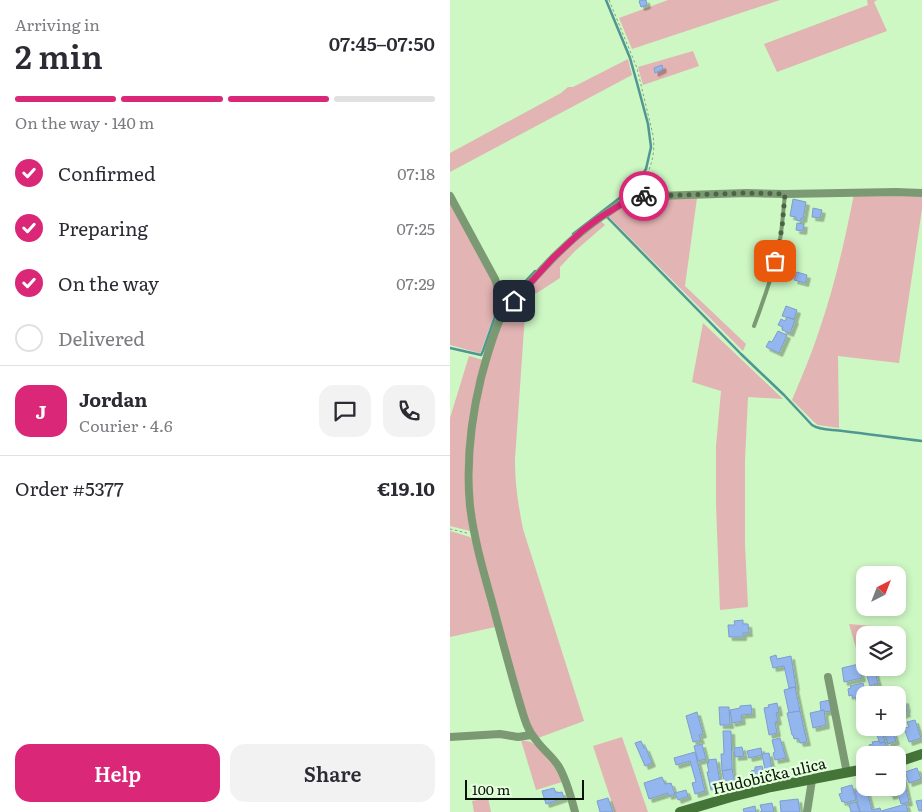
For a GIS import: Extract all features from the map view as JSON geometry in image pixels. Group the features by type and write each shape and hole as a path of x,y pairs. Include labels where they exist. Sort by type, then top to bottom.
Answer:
{"main road":[{"path":"906,759 922,754"},
{"name":"Hudobička ulica","path":"680,812 771,787 856,771"}],"street":[{"path":"575,812 558,766 531,735 526,724 475,536 470,504 470,445 475,403 498,321 553,258 583,230 614,208 643,196 747,193 922,193"},
{"path":"450,196 495,279 503,313"},
{"path":"828,678 847,773"},
{"path":"450,737 500,734 531,735"},
{"path":"807,812 812,780"}],"lane":[{"path":"754,326 778,251 785,194"}],"path":[{"path":"609,0 636,68 654,145 651,166 634,199"},
{"path":"450,528 475,536"}],"shaded area":[{"path":"668,0 780,0 632,49 619,18"},
{"path":"867,0 877,0 874,2 887,31 777,72 764,44 868,5"},
{"path":"693,51 699,66 643,85 638,67"},
{"path":"628,59 632,75 450,172 450,153 561,93 568,87 573,87"},
{"path":"854,194 922,195 922,209 899,363 838,356 839,428 818,425 792,400 814,346 830,295"},
{"path":"697,198 685,286 746,344 743,351 607,215 624,206 645,199"},
{"path":"450,201 493,281 496,292 498,304 481,352 479,353 450,345"},
{"path":"600,220 605,225 560,267 560,278 526,300 515,459 518,502 523,529 584,721 538,738 529,724 482,557 473,503 472,445 477,403 488,362 505,314 553,262"},
{"path":"703,323 783,399 748,397 745,460 745,544 748,607 720,610 716,446 721,391 692,382"},
{"path":"469,356 483,360 473,402 468,506 470,531 450,526 450,418"},
{"path":"450,531 470,537 472,540 495,627 450,637"},
{"path":"849,624 872,626 856,626 856,648"},
{"path":"622,737 648,812 615,812 593,746"},
{"path":"521,740 535,745 556,769 562,782 536,790"},
{"path":"488,798 491,812 474,812 472,801"}],"building":[{"path":"646,0 647,5 641,7 639,1"},
{"path":"662,65 663,69 655,73 654,68"},
{"path":"793,199 806,202 801,221 796,220 796,217 790,216"},
{"path":"813,208 822,210 820,218 812,217"},
{"path":"797,223 804,224 803,231 796,230"},
{"path":"797,272 807,275 805,283 794,280"},
{"path":"786,306 797,310 794,319 782,316"},
{"path":"787,318 795,320 790,333 782,330 783,327 778,325 781,319 785,321"},
{"path":"778,331 787,335 779,353 766,347 769,341 772,342"},
{"path":"743,620 743,624 748,624 749,633 743,633 743,637 729,637 728,625 735,625 734,621"},
{"path":"776,655 777,659 791,656 796,687 789,688 784,666 773,668 770,657"},
{"path":"856,665 856,676 862,676 862,678 844,682 842,668"},
{"path":"867,676 876,676 878,683 870,686"},
{"path":"863,683 864,686 856,686 856,697 853,698 852,695 849,696 848,689 851,688 850,686"},
{"path":"795,687 800,711 789,713 784,690"},
{"path":"830,700 831,711 821,711 820,702"},
{"path":"777,703 779,712 776,713 778,721 775,722 777,733 769,735 764,708"},
{"path":"751,705 752,714 741,715 742,721 732,723 730,710 740,708 740,706"},
{"path":"719,707 729,707 730,725 720,725"},
{"path":"824,710 826,725 813,728 810,713"},
{"path":"800,711 807,742 800,743 798,738 794,739 792,735 787,713"},
{"path":"697,712 703,734 699,735 701,740 693,742 686,716"},
{"path":"915,720 921,738 909,742 906,734 906,728 909,727 907,722"},
{"path":"723,731 731,731 732,769 722,771 721,754 724,754"},
{"path":"877,736 883,736 885,742 880,743"},
{"path":"886,736 894,736 896,741 888,744"},
{"path":"780,738 786,758 775,760 772,740"},
{"path":"641,741 652,763 645,766 635,743"},
{"path":"872,742 885,742 886,746 869,746 873,744"},
{"path":"702,744 706,759 698,761 694,746"},
{"path":"742,747 744,756 735,757 734,748"},
{"path":"761,748 762,755 749,758 747,751"},
{"path":"695,752 705,791 695,794 692,783 696,782 690,761 676,765 674,758"},
{"path":"769,753 772,769 765,770 762,754"},
{"path":"716,759 721,788 711,790 707,763 709,763 708,760"},
{"path":"762,766 765,777 753,779 751,771 755,770 755,767"},
{"path":"917,768 921,779 909,783 906,772"},
{"path":"732,769 735,784 725,786 722,771"},
{"path":"662,777 665,784 671,783 675,794 668,796 668,793 649,799 644,783"},
{"path":"852,785 856,800 842,802 839,794 842,793 841,788"},
{"path":"554,788 556,793 562,792 564,798 546,804 542,791"},
{"path":"686,790 688,796 678,800 675,793"},
{"path":"906,790 909,802 901,804 899,796 906,796"},
{"path":"856,796 868,796 872,810 880,808 881,811 906,804 908,812 860,812"},
{"path":"608,798 613,812 600,812 597,801"},
{"path":"798,799 800,812 781,812 780,801"},
{"path":"922,800 922,810 919,811 916,801"},
{"path":"856,802 860,812 851,812 849,804"},
{"path":"772,803 774,812 760,812 762,811 760,805"},
{"path":"755,806 756,812 744,812 743,809"}],"waterway":[{"path":"573,234 635,186 646,169 651,147 648,124 630,58 606,0"},
{"path":"606,216 812,425 823,429 922,441"},
{"path":"505,303 535,271"},
{"path":"450,348 481,355 497,311"}],"way so far":[{"path":"644,196 747,193 785,194 782,228 775,261"}],"route":[{"path":"514,301 553,258 583,230 614,208 644,196"}]}
